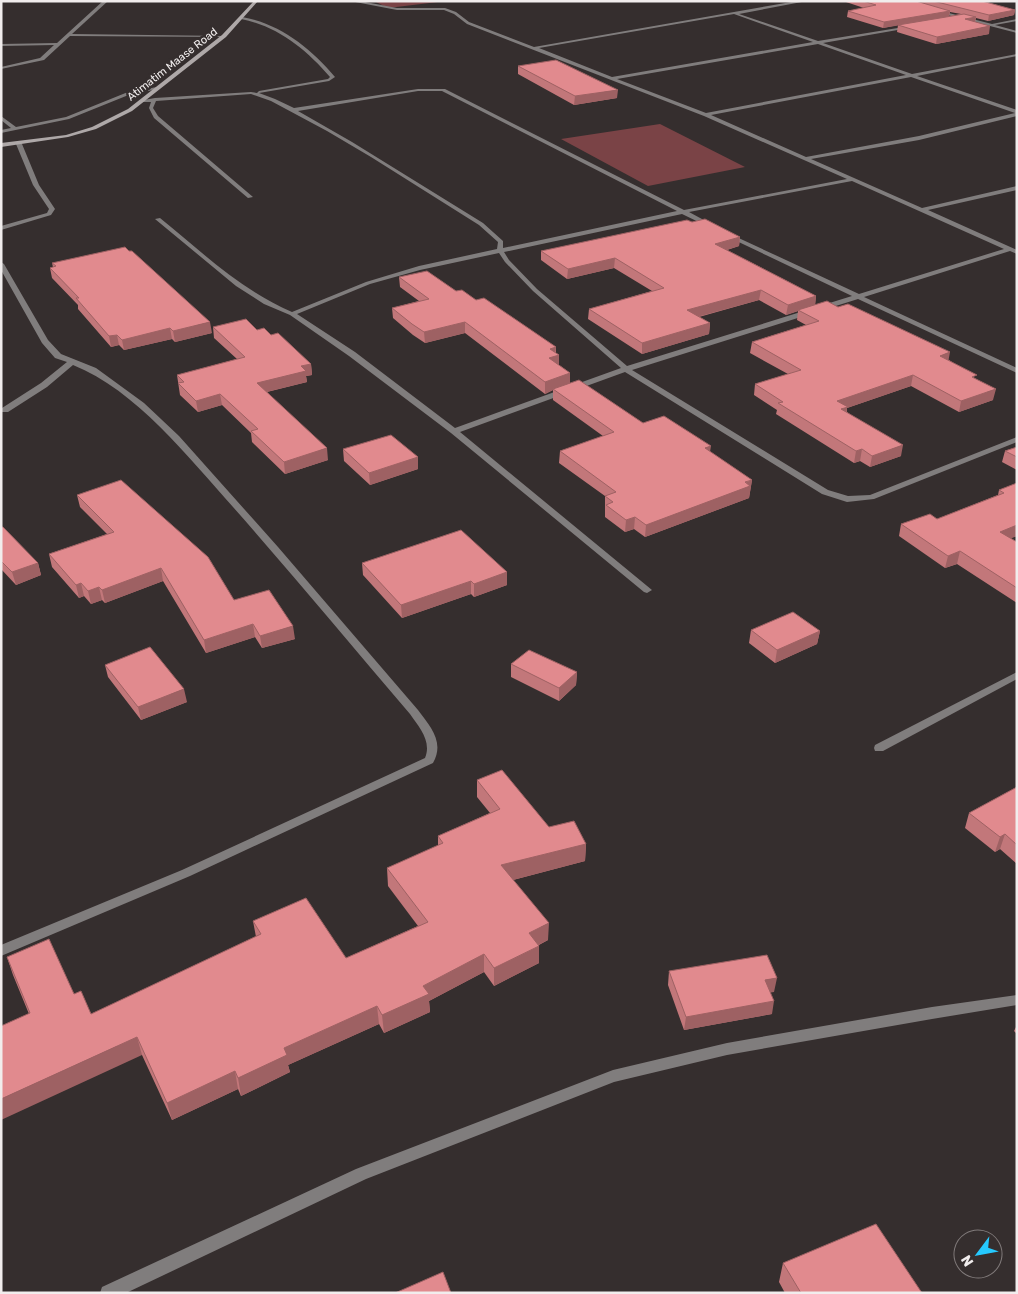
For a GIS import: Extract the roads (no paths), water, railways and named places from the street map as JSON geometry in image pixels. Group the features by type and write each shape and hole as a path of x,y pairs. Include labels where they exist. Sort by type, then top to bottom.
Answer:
{"main road":[{"name":"Atimatim Maase Road","path":"1,145 66,136 94,128 130,110 224,36 256,1"}],"street":[{"path":"1,68 38,60 59,44 106,1"},
{"path":"352,1 389,8 445,9 475,25 706,115 1013,251"},
{"path":"534,48 804,1"},
{"path":"928,9 1017,32"},
{"path":"735,13 1017,113"},
{"path":"140,102 155,99 251,93 320,82 333,77 304,49 268,24 256,18 242,18"},
{"path":"942,21 961,18"},
{"path":"990,25 1017,20"},
{"path":"612,78 913,26"},
{"path":"69,35 224,36"},
{"path":"1,45 59,44"},
{"path":"706,115 1017,55"},
{"path":"1,132 67,118 130,93 157,88"},
{"path":"294,110 418,90 443,90 716,229"},
{"path":"251,93 268,96 294,110 355,145 481,224 501,242 500,250 507,261 535,290 626,369 825,492 847,499 871,497 1017,439"},
{"path":"155,99 151,108 156,117 250,196"},
{"path":"805,159 919,138 1017,113"},
{"path":"1,117 15,130"},
{"path":"1,228 49,214 52,210 36,185 19,144"},
{"path":"292,314 383,278 500,250 681,212 850,180"},
{"path":"922,210 1017,188"},
{"path":"158,219 238,285 266,303 292,314 352,354 454,431 646,590"},
{"path":"725,233 1017,371"},
{"path":"454,431 626,369 857,296 1013,251"},
{"path":"1,264 44,341 58,356 93,370 125,394 176,438 275,549 414,712 433,740 434,752 430,760 186,873 1,951"},
{"path":"5,410 44,385 72,362"},
{"path":"879,748 1017,675"},
{"path":"108,1293 361,1174 613,1076 727,1050 932,1013 1017,1000"}]}
